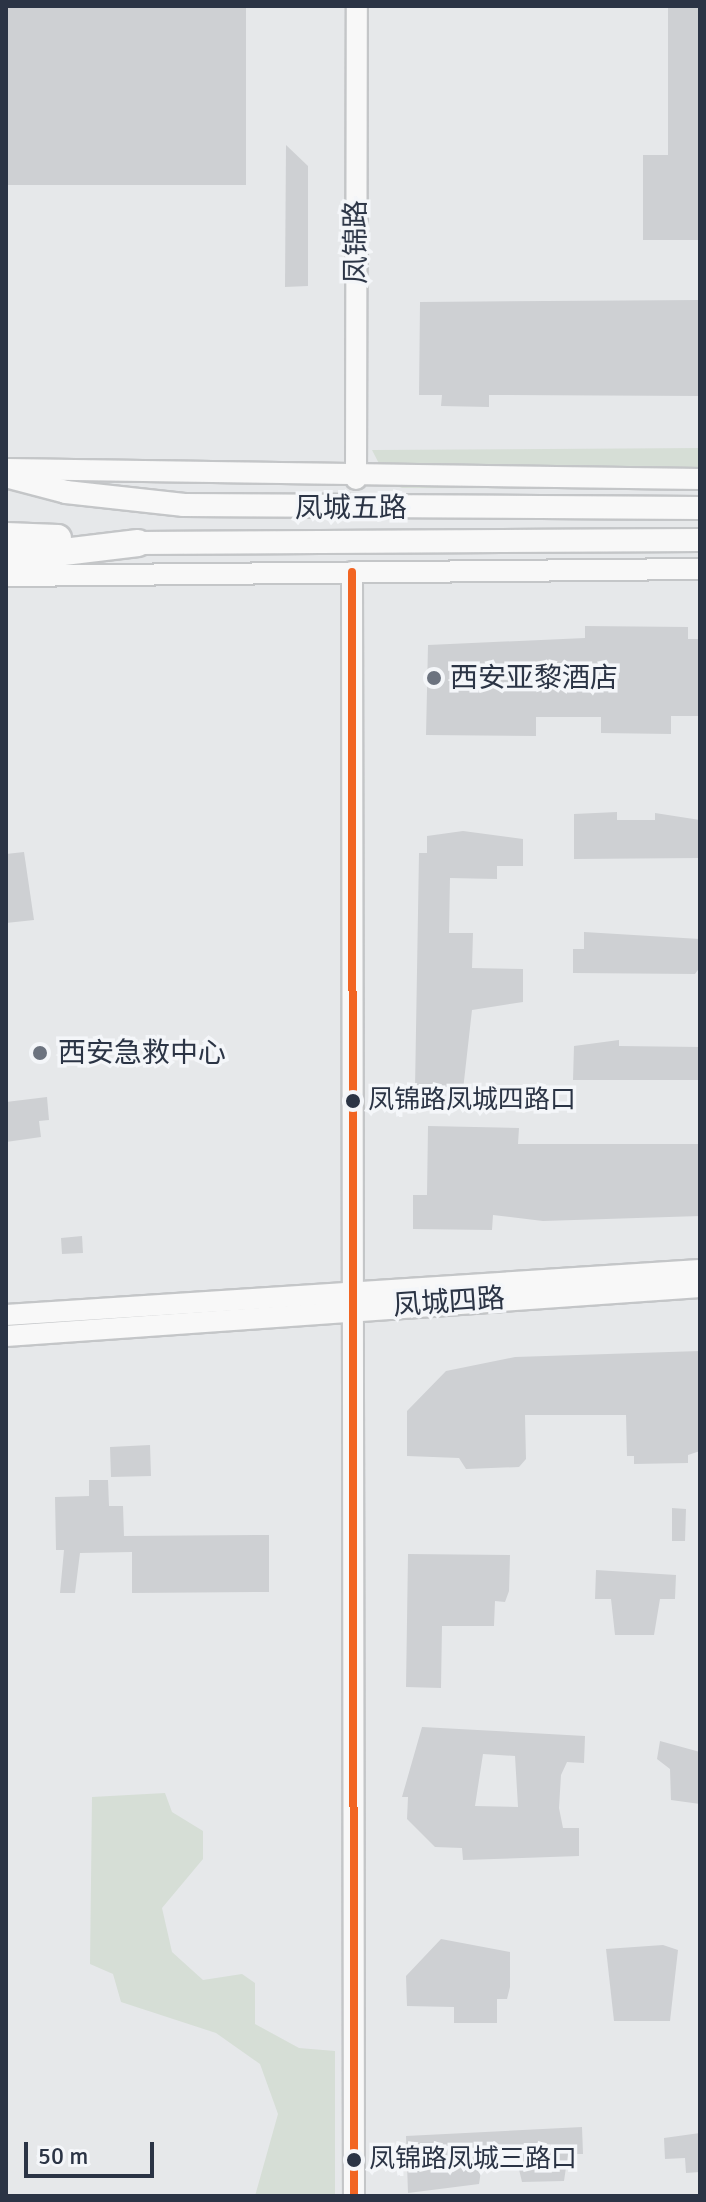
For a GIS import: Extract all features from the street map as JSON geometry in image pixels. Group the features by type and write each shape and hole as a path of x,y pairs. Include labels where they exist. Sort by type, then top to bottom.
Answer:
{"highway":[{"path":"6,536 138,543"},
{"path":"6,559 138,543"}],"main road":[{"name":"凤城五路","path":"6,476 66,492 184,505 700,508"},
{"name":"凤城五路","path":"138,543 700,540"}],"street":[{"name":"凤锦路","path":"356,479 357,6"},
{"path":"6,469 356,479 700,479"},
{"path":"6,576 700,569"},
{"path":"352,572 354,2196"},
{"name":"凤城四路","path":"6,1336 354,1300 700,1270"},
{"name":"凤城四路","path":"6,1315 700,1287"}],"shaded area":[{"path":"700,448 700,489 402,488 389,483 372,450"},
{"path":"165,1793 172,1812 203,1831 203,1859 162,1908 172,1952 203,1980 242,1974 255,1983 255,2024 299,2048 335,2051 335,2196 255,2196 278,2114 260,2064 216,2033 121,2002 113,1974 90,1964 92,1797"}],"building":[{"path":"6,6 246,6 246,185 6,185"},
{"path":"668,6 700,6 700,240 643,240 643,155 668,155"},
{"path":"286,145 308,166 308,286 285,287"},
{"path":"700,300 700,396 489,395 489,407 441,406 442,395 419,395 420,302"},
{"path":"585,626 688,627 688,639 700,639 700,716 671,716 671,734 601,733 601,717 536,717 536,736 426,735 428,645 585,638"},
{"path":"617,812 617,820 655,820 655,813 700,820 700,858 574,859 574,814"},
{"path":"463,831 523,839 523,866 497,866 497,879 450,878 449,933 473,933 472,968 523,969 523,1002 472,1010 463,1090 415,1089 419,853 427,853 427,836"},
{"path":"24,852 34,920 6,923 6,854"},
{"path":"584,932 700,939 700,967 695,974 573,973 573,949 584,949"},
{"path":"619,1040 619,1046 700,1047 700,1080 573,1080 574,1046"},
{"path":"47,1097 49,1120 39,1121 41,1137 6,1142 6,1102"},
{"path":"428,1126 519,1128 518,1144 700,1144 700,1216 543,1221 493,1215 492,1230 413,1229 413,1195 427,1195"},
{"path":"82,1236 83,1253 62,1254 61,1238"},
{"path":"700,1351 700,1451 688,1455 688,1463 634,1464 634,1456 627,1456 626,1415 525,1415 526,1459 519,1467 466,1469 459,1458 407,1456 407,1411 446,1371 515,1357"},
{"path":"150,1445 151,1476 111,1477 110,1447"},
{"path":"89,1480 108,1480 109,1506 123,1506 124,1536 269,1535 269,1592 132,1593 132,1552 80,1553 75,1593 60,1593 64,1550 56,1550 55,1497 89,1496"},
{"path":"672,1508 686,1509 685,1541 672,1541"},
{"path":"408,1554 510,1555 509,1591 505,1602 495,1601 494,1626 442,1626 441,1688 406,1687"},
{"path":"596,1570 676,1575 675,1599 660,1599 654,1635 615,1635 611,1599 595,1599"},
{"path":"422,1727 585,1736 584,1763 567,1762 561,1775 559,1808 563,1828 579,1828 579,1856 463,1860 462,1848 435,1847 407,1819 408,1797 402,1797","holes":["483,1754 515,1756 518,1807 475,1806"]},
{"path":"660,1741 700,1752 700,1804 671,1800 670,1769 657,1759"},
{"path":"441,1939 510,1952 510,1987 507,1999 497,1999 497,2023 454,2023 454,2007 407,2006 406,1976"},
{"path":"663,1945 678,1950 670,2021 614,2021 606,1949"},
{"path":"582,2127 583,2154 568,2154 564,2181 522,2182 516,2157 483,2158 479,2184 408,2193 406,2136"},
{"path":"700,2133 700,2172 686,2173 685,2158 665,2159 664,2138"}],"transit line":[{"path":"352,572 354,2196"}],"place":[{"name":"西安亚黎酒店","path":"434,678"},
{"name":"西安急救中心","path":"40,1053"},
{"name":"凤锦路凤城四路口","path":"353,1101"},
{"name":"凤锦路凤城三路口","path":"354,2160"}]}
